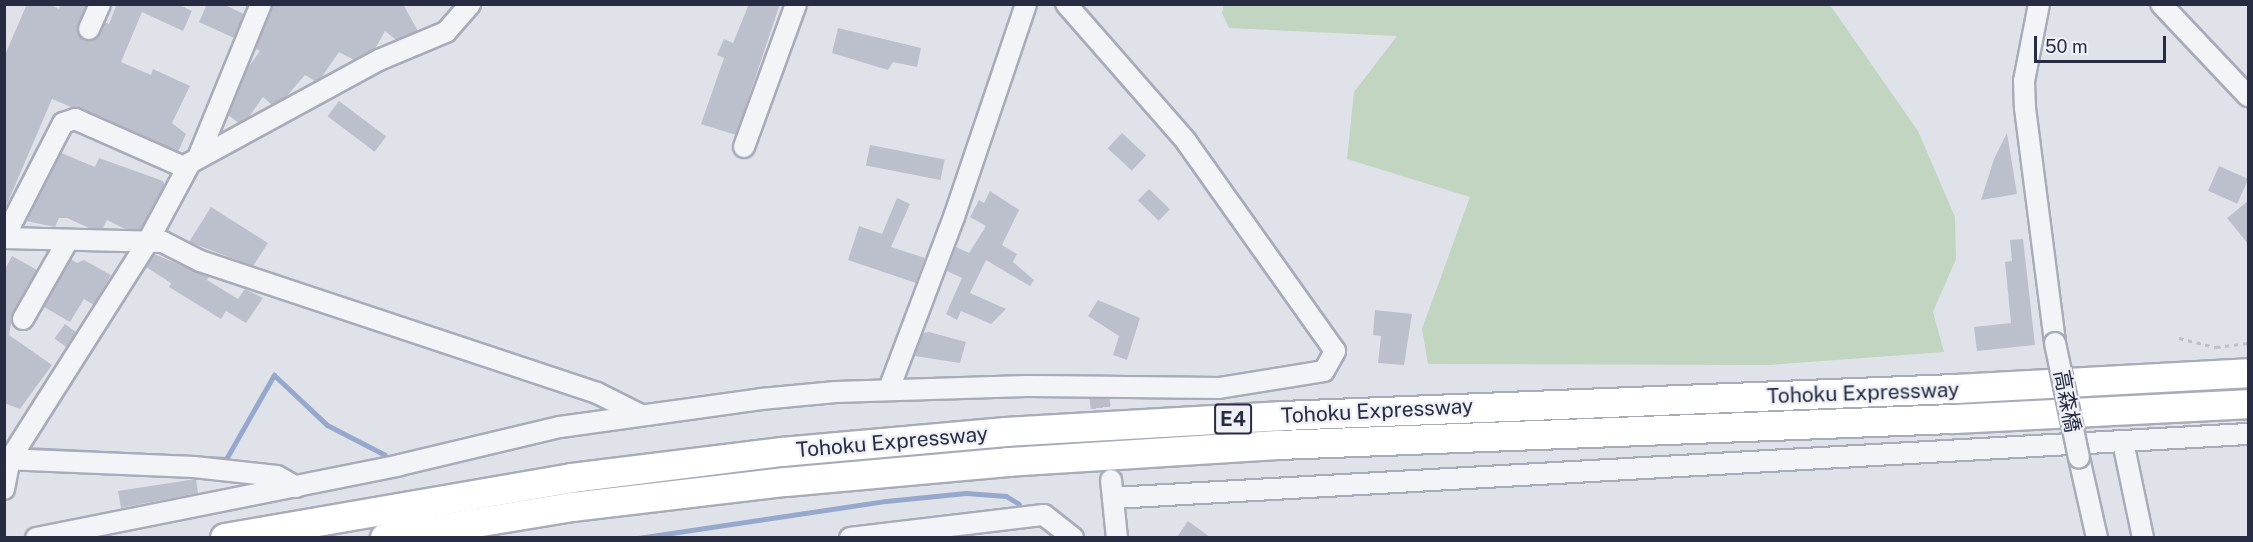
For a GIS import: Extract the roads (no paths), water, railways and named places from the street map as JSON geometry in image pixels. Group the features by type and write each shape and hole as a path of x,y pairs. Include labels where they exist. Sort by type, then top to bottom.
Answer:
{"highway":[{"name":"Tohoku Expressway","path":"225,537 560,479 782,452 1006,432 1282,416 1956,390 2248,373"},
{"name":"Tohoku Expressway","path":"385,537 584,506 786,482 1008,462 1279,445 1931,420 2248,404"}],"street":[{"path":"89,29 100,4"},
{"path":"4,489 7,459 147,243 193,162 261,4"},
{"path":"470,4 446,32 379,60 193,162 75,119 63,123 4,238 163,242 200,261 604,396 641,415"},
{"path":"744,147 796,4"},
{"path":"889,389 954,217 1026,4"},
{"path":"36,537 296,487 560,427 761,399 889,389 1026,386 1219,388 1324,371 1335,351 1186,141 1066,4"},
{"name":"高森橋","path":"2039,4 2024,81 2025,108 2055,344 2097,537"},
{"path":"2161,4 2248,96"},
{"path":"23,319 68,240"},
{"path":"1118,537 1112,489 2123,442 2248,434"},
{"path":"2123,442 2143,537"},
{"path":"7,459 194,467 277,476 296,487"},
{"path":"850,537 1044,516 1073,537"}],"waterway":[{"path":"26,449 226,459 274,375 327,425 385,455"},
{"path":"638,538 886,501 966,493 1006,496 1019,504"}],"tunnel":[{"path":"1098,388 1109,468"}]}
